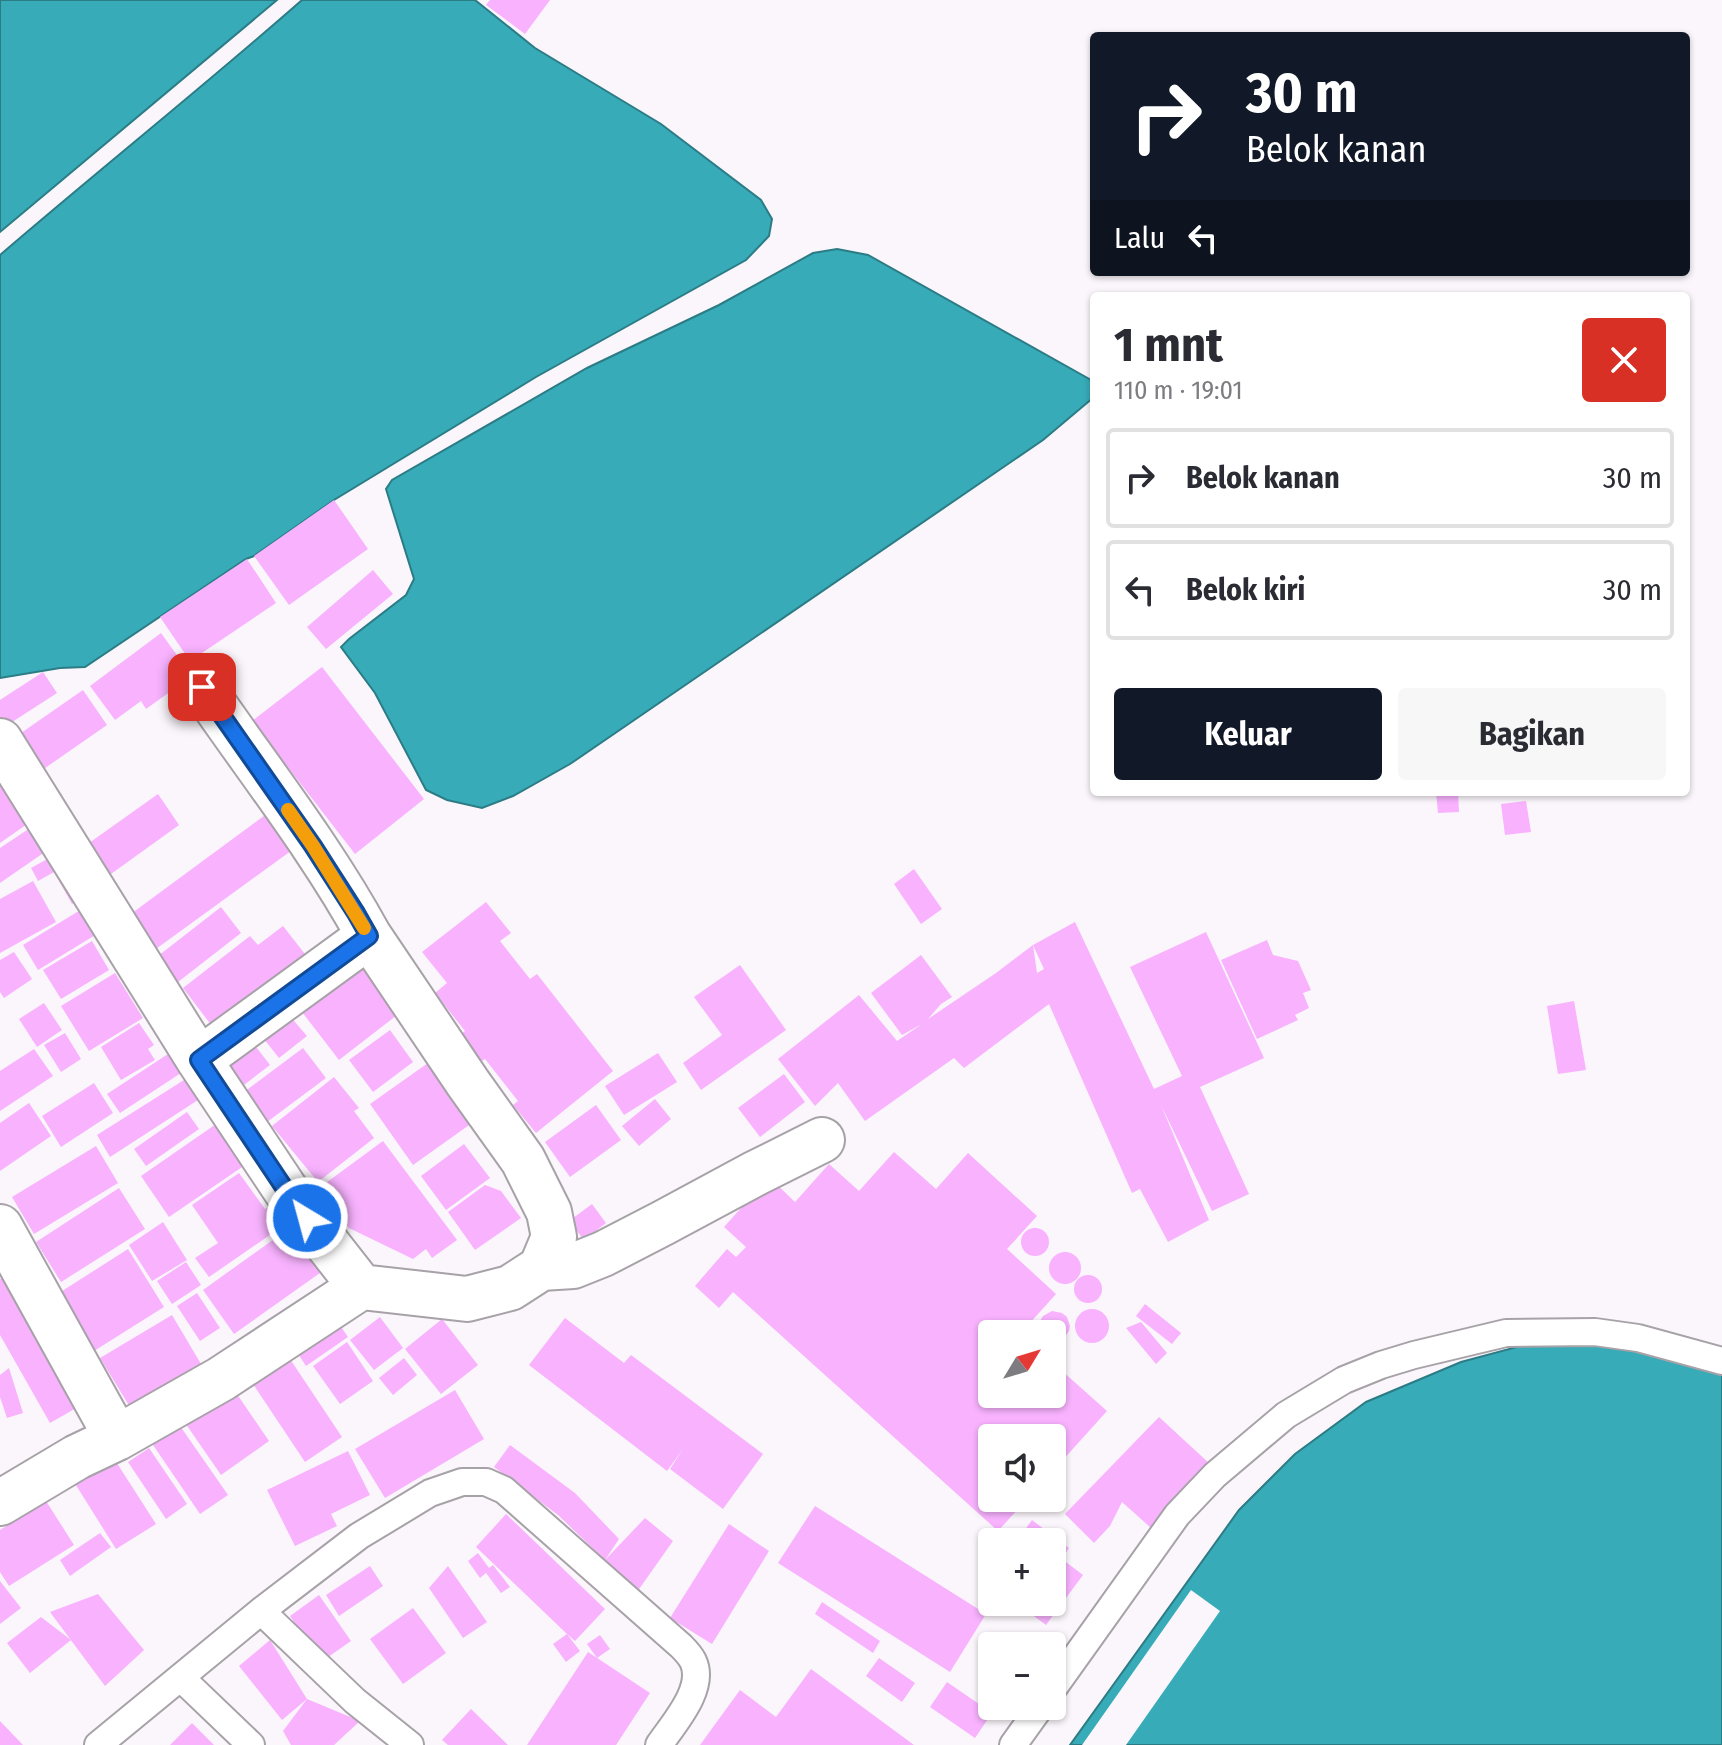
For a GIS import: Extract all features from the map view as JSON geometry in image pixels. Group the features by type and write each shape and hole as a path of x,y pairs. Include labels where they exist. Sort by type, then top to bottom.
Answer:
{"street":[{"path":"202,687 313,846 369,936 523,1160 549,1212 554,1237 541,1268"},
{"path":"0,741 199,1060 289,1195 361,1287"},
{"path":"199,1060 369,936"},
{"path":"0,1503 77,1457 221,1379 361,1287 467,1299 510,1288 541,1268 573,1266 603,1254 822,1140"},
{"path":"0,1227 117,1438"}],"lane":[{"path":"1066,1670 1186,1505 1215,1475 1286,1415 1344,1380 1414,1355 1506,1333 1609,1334 1638,1338 1722,1361"},
{"path":"98,1745 261,1611 359,1536 430,1493 462,1482 486,1482 504,1490 692,1658 697,1675 693,1693 659,1745"},
{"path":"261,1611 355,1701 410,1745"},
{"path":"181,1678 251,1745"},
{"path":"1013,1745 1031,1720"}],"water":[{"path":"0,0 277,0 0,232"},
{"path":"302,0 475,0 535,48 661,124 761,200 772,219 769,236 746,260 536,377 334,500 85,667 0,678 0,255"},
{"path":"837,249 868,255 1090,379 1090,400 1043,440 570,764 513,796 482,808 447,800 426,790 375,693 341,647 406,595 414,579 386,489 392,480 587,368 719,305 813,253"},
{"path":"1628,1339 1722,1365 1722,1745 1070,1745 1239,1510 1295,1454 1366,1402 1461,1362 1539,1341"}],"pier":[{"path":"1191,1590 1220,1611 1126,1745 1082,1745"}],"building":[{"path":"490,0 550,0 525,34 486,5"},
{"path":"334,500 368,549 289,605 254,556"},
{"path":"247,559 276,603 190,661 160,617"},
{"path":"373,570 393,594 326,649 307,627"},
{"path":"161,633 192,676 146,709 141,701 115,720 90,686"},
{"path":"322,667 424,799 355,854 252,721"},
{"path":"43,672 57,693 6,726 0,717 0,700"},
{"path":"83,690 107,725 35,775 11,740"},
{"path":"0,772 33,820 0,843"},
{"path":"158,794 179,825 104,879 82,848"},
{"path":"1436,796 1458,796 1459,812 1438,813"},
{"path":"1526,801 1531,832 1505,835 1501,804"},
{"path":"276,807 302,843 149,954 124,919"},
{"path":"39,822 55,845 0,883 0,848"},
{"path":"60,852 86,896 72,904 54,872 38,881 31,868"},
{"path":"914,869 942,909 921,924 894,884"},
{"path":"33,881 56,922 0,953 0,899"},
{"path":"486,902 511,933 500,941 530,979 537,974 613,1071 536,1133 513,1105 518,1101 461,1034 465,1031 435,993 447,983 422,952"},
{"path":"221,907 241,933 178,982 158,956"},
{"path":"82,909 97,934 38,970 23,945"},
{"path":"1075,922 1154,1089 1182,1076 1130,967 1206,932 1264,1058 1200,1087 1249,1194 1212,1211 1161,1105 1209,1220 1168,1242 1140,1189 1132,1193 1049,1004 964,1068 954,1058 865,1121 838,1083 815,1106 778,1059 859,995 897,1041 922,1024 902,1035 871,993 921,955 952,997 928,1019 1033,945","holes":["1033,945 1044,969 1037,973"]},
{"path":"283,926 305,954 212,1026 183,988 250,936 258,945"},
{"path":"1267,940 1273,955 1298,961 1311,990 1303,993 1309,1008 1295,1015 1298,1020 1257,1039 1221,960"},
{"path":"92,941 109,970 61,999 43,970"},
{"path":"364,945 410,1005 339,1060 292,999"},
{"path":"14,952 32,979 4,998 0,992 0,960"},
{"path":"740,965 786,1030 701,1090 683,1063 722,1035 694,997"},
{"path":"115,973 143,1018 89,1051 61,1006"},
{"path":"1574,1001 1586,1070 1558,1074 1547,1006"},
{"path":"44,1003 62,1030 37,1047 19,1019"},
{"path":"282,1007 307,1036 279,1058 256,1029"},
{"path":"139,1023 154,1045 148,1049 155,1060 121,1080 101,1047"},
{"path":"390,1030 413,1062 373,1092 349,1060"},
{"path":"65,1033 81,1059 61,1072 44,1045"},
{"path":"250,1039 270,1065 244,1085 225,1060"},
{"path":"303,1048 326,1078 267,1122 244,1092"},
{"path":"34,1049 53,1076 0,1111 0,1071"},
{"path":"445,1051 479,1118 413,1165 370,1104"},
{"path":"658,1053 677,1082 624,1115 605,1086"},
{"path":"168,1054 181,1073 120,1113 107,1094"},
{"path":"784,1074 805,1102 760,1137 738,1108"},
{"path":"334,1077 359,1108 354,1111 374,1138 318,1182 272,1126"},
{"path":"184,1080 198,1100 110,1157 97,1135"},
{"path":"94,1083 113,1113 61,1147 42,1116"},
{"path":"655,1099 671,1119 639,1146 622,1126"},
{"path":"29,1103 51,1136 0,1171 0,1123"},
{"path":"596,1105 621,1140 570,1177 545,1142"},
{"path":"187,1112 199,1129 146,1166 134,1149"},
{"path":"219,1122 248,1163 169,1217 141,1176"},
{"path":"383,1141 457,1240 432,1258 426,1249 413,1259 349,1228 319,1188"},
{"path":"464,1144 490,1178 446,1210 421,1176"},
{"path":"96,1146 118,1183 34,1234 12,1197"},
{"path":"894,1152 936,1189 968,1153 1037,1216 1007,1249 1056,1294 1033,1320 978,1320 978,1408 1066,1408 1066,1374 1107,1411 1066,1456 1066,1424 978,1424 978,1512 1015,1512 1001,1528 995,1528 733,1292 719,1308 695,1286 727,1249 736,1257 746,1247 724,1227 769,1177 795,1202 829,1164 859,1191"},
{"path":"239,1173 265,1209 280,1199 293,1219 209,1277 195,1258 218,1243 192,1205"},
{"path":"485,1185 501,1191 521,1218 475,1250 448,1212"},
{"path":"119,1188 145,1229 61,1282 36,1242"},
{"path":"592,1204 606,1223 584,1240 569,1221"},
{"path":"163,1222 187,1260 152,1281 129,1245"},
{"path":"295,1224 327,1268 234,1334 203,1290"},
{"path":"1035,1228 1045,1232 1049,1242 1045,1252 1035,1256 1025,1252 1021,1242 1025,1232"},
{"path":"128,1249 164,1307 94,1351 59,1293"},
{"path":"1065,1252 1076,1257 1081,1268 1076,1279 1065,1284 1054,1279 1049,1268 1054,1257"},
{"path":"186,1262 201,1285 172,1304 157,1281"},
{"path":"1088,1275 1098,1279 1102,1289 1098,1299 1088,1303 1078,1299 1074,1289 1078,1279"},
{"path":"5,1276 78,1407 50,1423 0,1335 0,1279"},
{"path":"197,1293 220,1328 200,1341 177,1306"},
{"path":"1145,1304 1181,1333 1172,1344 1136,1316"},
{"path":"1092,1309 1104,1314 1109,1326 1104,1338 1092,1343 1080,1338 1075,1326 1080,1314"},
{"path":"1052,1311 1062,1313 1067,1317 1069,1331 1066,1335 1066,1320 1041,1320"},
{"path":"331,1312 348,1337 306,1366 289,1340"},
{"path":"172,1315 204,1369 133,1412 100,1358"},
{"path":"380,1317 403,1348 374,1370 350,1340"},
{"path":"565,1318 624,1363 631,1355 763,1454 723,1509 670,1469 683,1449 667,1471 529,1365"},
{"path":"442,1319 478,1365 441,1394 405,1349"},
{"path":"1141,1322 1167,1353 1156,1364 1126,1328"},
{"path":"347,1342 373,1381 340,1404 313,1366"},
{"path":"282,1347 342,1437 305,1462 245,1372"},
{"path":"404,1358 417,1375 393,1395 379,1378"},
{"path":"9,1368 23,1413 7,1418 0,1397 0,1375"},
{"path":"230,1384 269,1441 221,1475 181,1417"},
{"path":"455,1390 484,1439 385,1498 355,1449"},
{"path":"1159,1417 1210,1464 1151,1528 1122,1502 1110,1526 1094,1543 1065,1514"},
{"path":"178,1423 228,1495 200,1514 151,1442"},
{"path":"510,1445 575,1493 619,1539 605,1560 558,1515 494,1467"},
{"path":"149,1448 187,1504 166,1519 128,1462"},
{"path":"348,1451 370,1495 331,1514 337,1526 295,1546 267,1490"},
{"path":"113,1457 156,1524 116,1549 74,1482"},
{"path":"46,1501 74,1545 9,1586 0,1572 0,1530"},
{"path":"815,1506 978,1609 978,1616 985,1616 950,1672 778,1563"},
{"path":"506,1514 605,1609 575,1641 476,1547"},
{"path":"645,1518 673,1541 637,1592 605,1560"},
{"path":"1032,1520 1043,1528 1026,1528"},
{"path":"729,1524 769,1551 712,1644 670,1618"},
{"path":"100,1533 111,1547 70,1576 60,1560"},
{"path":"478,1553 489,1568 493,1565 510,1587 501,1593 486,1573 480,1578 468,1561"},
{"path":"1066,1562 1083,1575 1066,1598"},
{"path":"370,1566 383,1586 339,1616 326,1595"},
{"path":"448,1566 487,1622 463,1638 429,1588"},
{"path":"0,1581 21,1608 0,1624"},
{"path":"98,1594 144,1650 105,1686 50,1612"},
{"path":"319,1595 351,1641 321,1662 290,1616"},
{"path":"822,1602 880,1641 873,1653 815,1614"},
{"path":"413,1608 446,1653 403,1684 370,1639"},
{"path":"1034,1616 1053,1616 1046,1625"},
{"path":"41,1617 71,1640 30,1673 7,1643"},
{"path":"567,1634 580,1651 566,1662 553,1644"},
{"path":"600,1635 610,1649 597,1658 587,1644"},
{"path":"270,1640 307,1699 282,1720 239,1666"},
{"path":"588,1652 650,1693 616,1745 527,1745"},
{"path":"879,1658 915,1683 902,1702 866,1676"},
{"path":"811,1669 914,1745 700,1745 740,1690 776,1717"},
{"path":"947,1682 978,1703 978,1720 987,1720 975,1738 930,1707"},
{"path":"307,1699 360,1721 334,1745 291,1745 283,1731"},
{"path":"471,1709 508,1745 448,1745 442,1740"},
{"path":"0,1721 23,1745 0,1745"},
{"path":"192,1723 214,1745 170,1745"}],"slow traffic":[{"path":"288,810 364,928"}],"route":[{"path":"202,687 313,846 369,936 199,1060 307,1218"}]}
